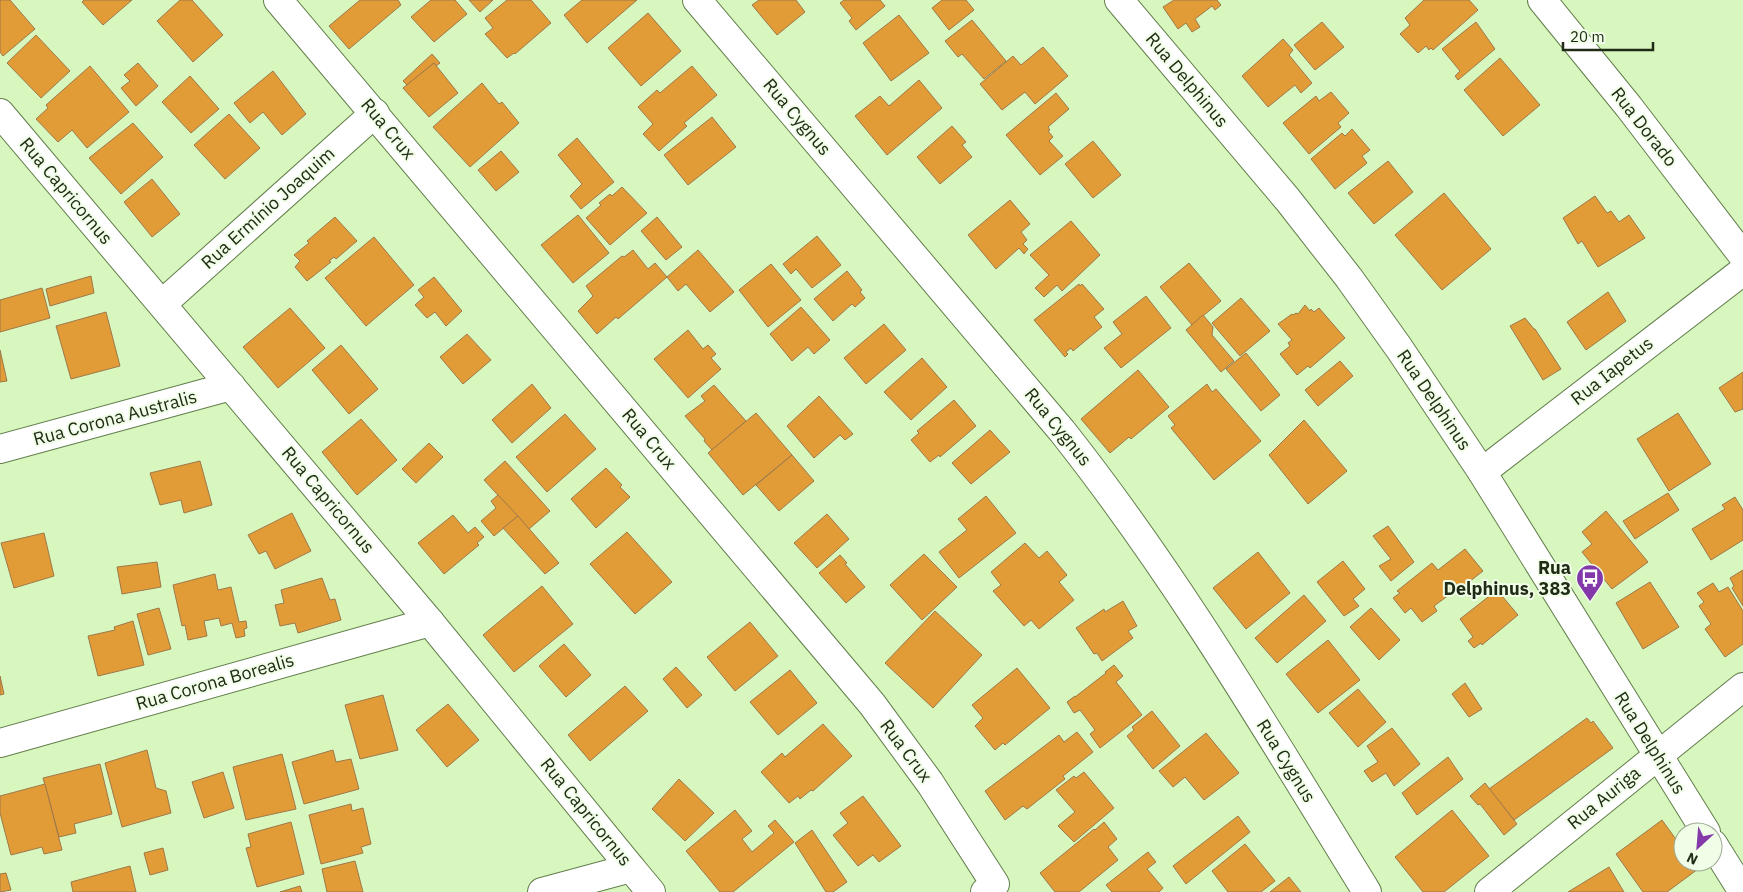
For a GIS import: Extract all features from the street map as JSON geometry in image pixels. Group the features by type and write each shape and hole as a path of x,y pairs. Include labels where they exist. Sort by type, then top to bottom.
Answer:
{"street":[{"name":"Rua Crux","path":"278,0 872,704 930,783 993,889"},
{"name":"Rua Cygnus","path":"697,0 1055,423 1106,487 1203,626 1367,892"},
{"name":"Rua Delphinus","path":"1119,0 1288,200 1349,278 1442,411 1482,472 1700,822"},
{"name":"Rua Dorado","path":"1542,0 1629,107 1743,256"},
{"name":"Rua Capricornus","path":"0,113 12,146 162,304 430,622 651,892"},
{"name":"Rua Ermínio Joaquim","path":"162,304 374,113"},
{"name":"Rua Iapetus","path":"1482,472 1743,271"},
{"name":"Rua Corona Australis","path":"0,449 231,386"},
{"name":"Rua Corona Borealis","path":"0,742 430,622"},
{"name":"Rua Auriga","path":"1489,892 1743,687"},
{"path":"1723,860 1743,892"},
{"path":"542,892 631,868"}],"building":[{"path":"0,0 10,0 35,29 3,56 0,52"},
{"path":"84,0 132,0 103,25 82,2"},
{"path":"180,0 192,0 223,35 193,62 157,21"},
{"path":"360,0 398,0 401,5 349,49 329,26"},
{"path":"431,0 455,0 467,14 434,42 411,17"},
{"path":"469,0 493,0 480,12"},
{"path":"507,0 531,0 551,23 515,54 507,58 485,34 493,28 485,18"},
{"path":"582,0 637,0 587,43 564,15"},
{"path":"759,0 796,0 805,12 777,35 752,5"},
{"path":"844,0 880,0 885,6 856,30 849,21 852,18 840,3"},
{"path":"942,0 966,0 974,10 949,30 932,8"},
{"path":"1174,0 1217,0 1221,5 1215,10 1212,6 1195,19 1200,27 1192,32 1186,23 1178,29 1163,7"},
{"path":"1424,0 1469,0 1478,10 1433,50 1431,48 1429,50 1426,46 1418,53 1400,34 1410,25 1405,18"},
{"path":"648,13 681,51 641,86 608,48"},
{"path":"899,15 929,53 891,81 863,43"},
{"path":"972,20 1006,61 984,79 962,54 958,57 945,41"},
{"path":"1322,22 1344,47 1315,70 1294,45"},
{"path":"1476,22 1495,49 1458,80 1455,76 1460,71 1442,49"},
{"path":"36,35 70,71 41,98 7,63"},
{"path":"1283,39 1293,50 1289,55 1312,83 1301,93 1295,85 1268,107 1242,76"},
{"path":"1043,47 1068,76 1035,104 1025,92 1002,110 980,84 1013,56 1021,65"},
{"path":"432,54 440,63 436,66 434,63 407,85 403,81"},
{"path":"1500,58 1540,105 1503,136 1464,90"},
{"path":"138,63 158,86 136,106 121,88 130,81 124,75"},
{"path":"434,63 458,93 429,117 403,88"},
{"path":"90,66 129,112 87,148 72,130 58,142 36,119 48,108 46,105"},
{"path":"692,66 717,95 684,123 687,126 659,151 643,134 653,124 638,107 657,90 660,93"},
{"path":"273,71 306,114 282,135 263,112 250,123 234,103"},
{"path":"190,76 219,109 191,133 162,102"},
{"path":"919,80 942,108 887,155 855,116 880,96 889,106"},
{"path":"482,83 499,104 502,102 519,123 470,167 433,127"},
{"path":"1331,92 1349,113 1338,123 1341,127 1309,154 1283,123 1316,96 1319,101"},
{"path":"1056,93 1069,109 1048,127 1050,130 1048,131 1053,137 1049,141 1063,156 1040,175 1006,135"},
{"path":"229,114 260,148 225,179 194,145"},
{"path":"712,117 736,147 688,185 664,155"},
{"path":"133,123 163,157 121,194 89,158"},
{"path":"952,126 966,142 962,145 972,157 940,184 917,157"},
{"path":"1352,129 1370,150 1362,156 1367,163 1335,189 1311,159 1342,133 1345,136"},
{"path":"577,138 614,182 581,209 570,196 582,184 558,155"},
{"path":"1093,141 1121,175 1093,198 1065,164"},
{"path":"501,151 519,172 496,191 478,170"},
{"path":"1388,161 1413,192 1374,224 1348,193"},
{"path":"152,179 180,214 152,237 124,202"},
{"path":"622,187 647,213 610,245 586,218 601,205 599,203 610,194 612,196"},
{"path":"1444,193 1491,249 1442,290 1395,235"},
{"path":"1595,196 1607,213 1611,211 1619,222 1629,215 1645,238 1598,267 1582,241 1578,244 1563,218"},
{"path":"1010,200 1030,224 1021,232 1027,240 1023,244 1028,249 1024,254 1019,248 996,269 968,235"},
{"path":"578,215 609,253 573,283 541,245"},
{"path":"335,217 357,241 336,259 334,257 329,261 331,262 307,281 295,267 300,261 294,255"},
{"path":"657,217 682,247 666,260 641,231"},
{"path":"1071,221 1100,255 1062,291 1057,285 1044,297 1035,288 1049,275 1030,255"},
{"path":"817,236 841,265 812,288 796,269 791,274 783,264"},
{"path":"374,237 414,285 366,326 325,278"},
{"path":"633,250 648,269 655,263 667,277 618,319 616,317 597,334 578,311 593,296 586,286 622,256 624,257"},
{"path":"698,250 734,292 710,312 686,284 678,291 667,277"},
{"path":"1189,263 1221,301 1192,325 1160,287"},
{"path":"771,264 801,300 768,327 739,290"},
{"path":"847,271 862,290 860,292 865,298 855,307 852,304 833,321 814,299"},
{"path":"91,276 94,293 50,306 46,289"},
{"path":"434,277 462,311 446,326 435,312 427,318 415,305 424,297 418,290"},
{"path":"1079,284 1080,286 1082,284 1104,309 1094,317 1102,327 1073,351 1071,348 1066,352 1068,354 1065,357 1034,320"},
{"path":"42,288 50,318 0,332 0,300"},
{"path":"1608,292 1626,321 1586,350 1567,322"},
{"path":"1146,296 1171,328 1121,368 1104,348 1122,334 1113,322"},
{"path":"1241,298 1270,331 1240,356 1212,323"},
{"path":"1305,305 1310,311 1311,309 1314,312 1319,308 1345,338 1310,368 1308,366 1297,375 1280,354 1290,346 1288,343 1292,340 1278,324 1292,314 1298,314"},
{"path":"801,307 830,340 814,354 808,347 792,361 770,334"},
{"path":"290,308 325,348 278,388 243,347"},
{"path":"106,312 120,366 71,379 56,326"},
{"path":"1203,315 1213,327 1212,335 1234,361 1221,372 1186,330"},
{"path":"1525,318 1535,329 1561,369 1543,380 1510,326"},
{"path":"884,324 906,350 866,384 844,358"},
{"path":"688,330 703,349 708,345 716,354 711,358 721,369 688,398 654,359"},
{"path":"467,334 491,360 463,384 440,357"},
{"path":"341,345 378,389 349,414 312,370"},
{"path":"0,350 7,381 0,382"},
{"path":"1246,353 1280,395 1261,411 1226,369"},
{"path":"922,358 947,387 911,420 884,392"},
{"path":"1340,361 1353,376 1318,406 1305,390"},
{"path":"1138,370 1169,407 1131,439 1129,437 1110,453 1081,419"},
{"path":"1743,372 1743,409 1735,412 1719,388"},
{"path":"532,384 551,408 512,443 492,420"},
{"path":"1207,384 1212,392 1216,389 1261,441 1214,480 1171,428 1175,425 1168,416"},
{"path":"714,385 746,421 712,450 685,416 705,401 701,396"},
{"path":"819,396 853,434 845,440 840,435 814,458 787,426"},
{"path":"954,400 976,426 940,457 939,455 930,462 911,440 919,433 917,431"},
{"path":"756,413 792,455 743,495 708,453"},
{"path":"1678,413 1711,464 1669,491 1637,439"},
{"path":"565,414 596,449 547,492 516,457"},
{"path":"361,419 397,460 357,495 322,452"},
{"path":"1304,420 1347,471 1308,504 1269,455"},
{"path":"990,430 1010,452 971,484 952,463"},
{"path":"429,443 443,457 416,483 402,469"},
{"path":"792,455 814,481 779,511 756,485"},
{"path":"200,461 212,505 184,513 181,500 160,505 150,473"},
{"path":"505,461 550,511 529,529 484,480"},
{"path":"606,468 630,497 596,528 571,499"},
{"path":"1668,493 1679,510 1635,539 1623,521"},
{"path":"498,495 518,516 494,536 481,521 496,508 491,501"},
{"path":"986,496 1016,533 959,578 939,552 967,530 958,519"},
{"path":"1735,497 1743,510 1743,540 1711,560 1692,529 1725,509 1722,505"},
{"path":"1606,511 1648,562 1612,589 1582,552 1592,544 1582,532"},
{"path":"292,513 311,551 275,569 266,551 259,554 248,535"},
{"path":"827,514 849,539 817,568 794,543"},
{"path":"453,515 468,533 475,527 484,537 477,543 479,545 444,574 418,543"},
{"path":"518,516 559,563 545,574 503,528"},
{"path":"1388,526 1414,562 1391,581 1379,566 1391,559 1373,536"},
{"path":"627,532 672,582 635,614 590,564"},
{"path":"44,533 54,576 14,588 1,543"},
{"path":"1025,543 1039,558 1047,551 1067,575 1059,582 1074,600 1039,629 1031,620 1024,626 993,591 1001,585 991,572"},
{"path":"1465,549 1483,571 1455,593 1453,592 1434,606 1437,611 1422,622 1411,608 1405,613 1393,598 1400,593 1397,591 1432,563 1438,570"},
{"path":"1258,552 1290,593 1246,629 1213,588"},
{"path":"924,554 957,587 922,620 890,585"},
{"path":"840,555 847,563 845,564 865,587 846,603 819,573"},
{"path":"1343,561 1365,589 1353,599 1359,606 1344,616 1317,582"},
{"path":"157,562 161,587 122,594 117,567"},
{"path":"1743,570 1743,606 1732,588 1734,586 1730,578"},
{"path":"215,574 218,590 231,587 239,622 246,621 245,636 236,638 232,623 221,626 219,618 204,621 207,636 188,640 185,625 182,626 173,585"},
{"path":"322,578 330,600 335,599 341,620 298,633 295,623 280,626 275,605 284,603 281,590"},
{"path":"1650,582 1679,627 1643,649 1616,603"},
{"path":"1713,583 1719,592 1728,587 1743,611 1743,644 1725,657 1705,629 1711,624 1699,606 1704,602 1697,593"},
{"path":"542,586 573,624 514,672 483,635"},
{"path":"1497,590 1518,615 1482,645 1481,643 1474,648 1468,641 1473,637 1460,619"},
{"path":"1304,595 1326,621 1277,663 1255,638"},
{"path":"1123,601 1137,626 1128,631 1133,638 1102,661 1097,653 1094,654 1076,628 1104,609 1105,612"},
{"path":"159,608 171,649 148,655 137,614"},
{"path":"1371,608 1400,640 1379,660 1350,627"},
{"path":"935,611 982,655 933,708 885,663"},
{"path":"133,621 144,665 98,676 88,636 115,630 114,627"},
{"path":"750,622 778,656 735,691 707,657"},
{"path":"1328,640 1360,680 1318,713 1286,674"},
{"path":"564,644 591,675 566,697 539,666"},
{"path":"1114,665 1123,676 1116,682 1142,715 1100,748 1090,734 1095,730 1080,710 1074,713 1067,702"},
{"path":"676,667 702,695 687,708 663,679"},
{"path":"1017,668 1050,708 1005,745 1003,743 995,750 975,726 983,718 972,705"},
{"path":"790,670 817,703 778,735 750,702"},
{"path":"0,676 4,694 0,695"},
{"path":"1465,683 1482,709 1469,717 1452,694"},
{"path":"625,686 648,711 590,761 568,735"},
{"path":"1358,689 1386,722 1358,747 1329,713"},
{"path":"383,695 398,750 360,759 345,705"},
{"path":"448,704 479,740 447,767 416,730"},
{"path":"1152,711 1180,746 1153,769 1127,736 1134,730 1132,727"},
{"path":"1587,718 1591,723 1593,721 1613,748 1514,820 1489,789"},
{"path":"823,724 852,756 813,791 811,790 800,799 798,796 789,803 761,772 782,753 785,757"},
{"path":"1392,728 1420,764 1394,786 1386,773 1372,782 1364,771 1378,762 1367,746"},
{"path":"1077,732 1093,752 1063,776 1065,779 1027,809 1023,806 1005,820 985,791 1059,735 1064,742"},
{"path":"1206,733 1239,773 1204,800 1185,777 1173,787 1159,771"},
{"path":"147,750 156,788 166,791 171,813 122,827 105,763"},
{"path":"333,750 336,762 351,759 359,789 304,804 292,762"},
{"path":"282,754 296,809 246,820 233,767"},
{"path":"1448,757 1463,779 1417,815 1402,793"},
{"path":"100,764 112,814 74,824 76,833 59,837 43,778"},
{"path":"223,772 234,808 204,818 192,782"},
{"path":"1084,772 1114,808 1074,842 1058,826 1075,812 1056,790 1074,776 1076,778"},
{"path":"679,779 714,813 685,841 652,809"},
{"path":"1485,783 1517,824 1504,835 1480,804 1478,805 1470,796"},
{"path":"45,784 62,850 44,854 42,847 11,855 0,813 0,796"},
{"path":"863,796 901,846 879,862 873,855 858,866 833,835 848,823 840,813"},
{"path":"351,804 352,811 363,808 371,844 361,847 363,853 321,864 309,815"},
{"path":"735,810 752,831 742,839 752,852 774,833 768,826 775,820 794,842 733,892 720,892 686,851"},
{"path":"1452,810 1489,856 1444,892 1423,892 1395,857"},
{"path":"1238,816 1250,832 1186,884 1173,866"},
{"path":"1662,820 1673,835 1673,872 1694,872 1667,892 1643,892 1616,854"},
{"path":"291,822 304,874 257,887 246,848 251,847 248,834"},
{"path":"1104,822 1117,839 1108,847 1118,860 1079,892 1055,892 1040,873"},
{"path":"812,830 847,882 833,892 826,892 795,843"},
{"path":"1245,844 1275,881 1261,892 1228,892 1212,871"},
{"path":"163,848 168,870 150,875 144,853"},
{"path":"1148,852 1156,862 1147,869 1163,888 1159,892 1112,892 1106,885"},
{"path":"355,861 363,892 327,892 322,869"},
{"path":"130,866 136,892 73,892 71,882"},
{"path":"1609,867 1624,892 1568,892"},
{"path":"6,873 11,890 0,892 0,874"},
{"path":"1289,877 1301,892 1270,892"},
{"path":"300,886 302,892 280,892"}],"place":[{"name":"Rua Delphinus, 383","path":"1590,602"}]}
